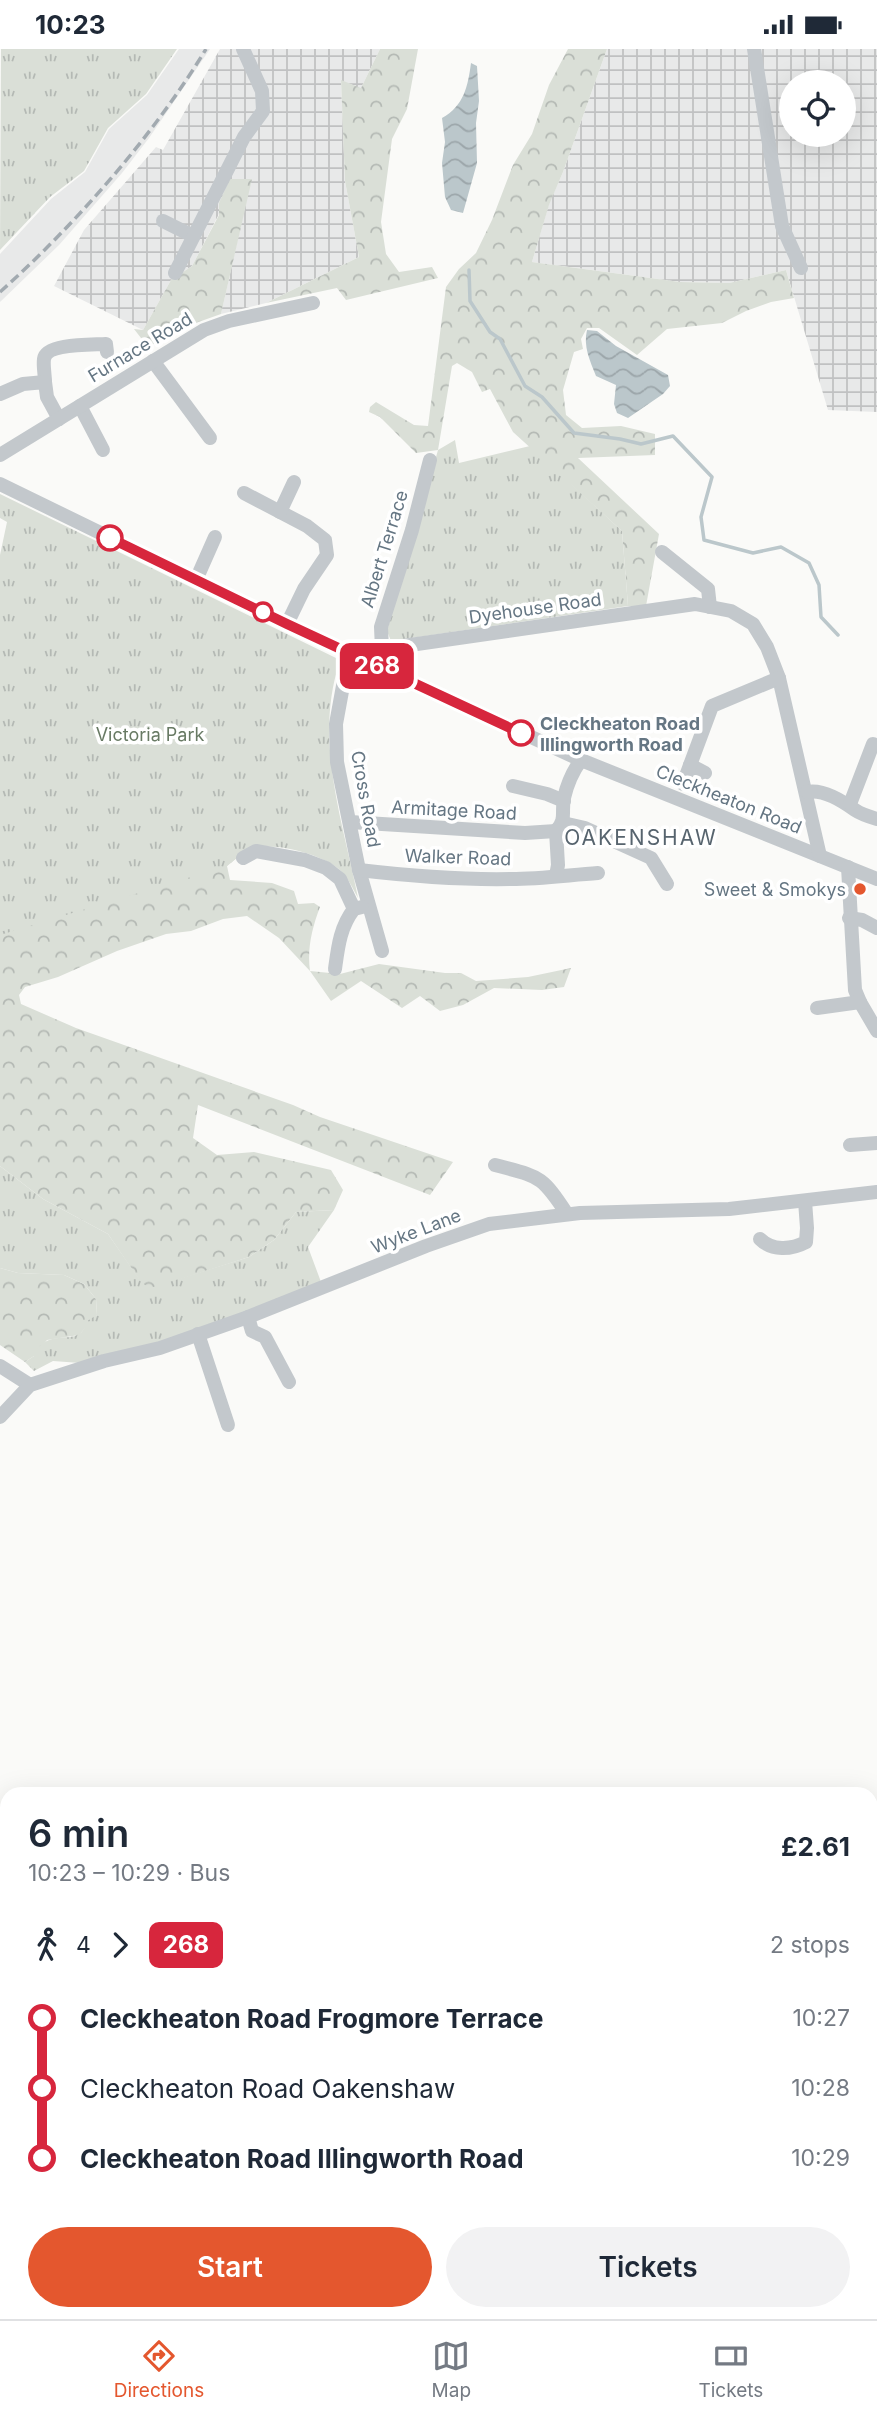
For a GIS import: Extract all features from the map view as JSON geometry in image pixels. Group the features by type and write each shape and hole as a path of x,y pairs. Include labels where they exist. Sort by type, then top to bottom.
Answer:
{"street":[{"path":"175,272 244,137 263,111 262,91 243,49"},
{"path":"754,49 782,226 801,268"},
{"path":"163,221 193,236"},
{"name":"Furnace Road","path":"0,455 204,330 229,321 313,303"},
{"path":"58,419 47,397 41,351 106,344 107,352"},
{"path":"153,361 210,437"},
{"path":"0,394 23,384 45,381"},
{"path":"80,406 103,450"},
{"name":"Albert Terrace","path":"382,649 381,627 412,530 430,460"},
{"path":"280,512 294,482"},
{"name":"Cleckheaton Road","path":"0,484 287,624 581,760 876,878"},
{"path":"244,493 307,526 326,540 327,555 304,589 287,624"},
{"path":"196,580 215,537"},
{"path":"663,552 708,589 710,607"},
{"name":"Dyehouse Road","path":"382,649 695,604 731,611 753,624 767,647 779,678 820,856"},
{"path":"374,665 382,649"},
{"name":"Cross Road","path":"349,653 336,724 337,762 359,870 382,951"},
{"path":"683,784 712,706 779,678"},
{"path":"850,804 873,744"},
{"path":"556,876 559,827 564,801 575,768 581,760"},
{"path":"690,765 705,772"},
{"path":"513,786 548,793 564,801"},
{"path":"807,793 815,791 877,818"},
{"name":"Armitage Road","path":"350,822 525,833 559,827"},
{"path":"559,827 584,828 651,858 667,884"},
{"path":"243,858 256,851 295,857 326,868 340,879 354,909"},
{"path":"848,867 855,990 877,1031"},
{"name":"Walker Road","path":"359,870 434,878 513,880 598,873"},
{"path":"335,969 346,919 354,909 371,906"},
{"path":"849,918 862,920 877,928"},
{"path":"817,1008 860,1002"},
{"path":"850,1145 877,1143"},
{"path":"495,1165 536,1176 549,1187 567,1214"},
{"name":"Wyke Lane","path":"0,1417 30,1385 104,1361 160,1348 489,1224 567,1214 729,1209 877,1192"},
{"path":"760,1239 771,1248 789,1248 806,1242 805,1201"},
{"path":"248,1317 252,1331 265,1337 289,1382"},
{"path":"198,1334 228,1425"},
{"path":"0,1366 30,1385"}],"shaded area":[{"path":"179,49 210,49 122,173 59,245 0,302 0,254 51,199 85,172 109,129 147,95"},
{"path":"220,49 380,49 361,88 341,81 345,181 359,257 266,303 221,314 251,180 219,203 219,214 192,266 171,280 143,330 54,286 84,230 156,147 163,150"},
{"path":"607,49 877,49 877,412 828,410 786,270 729,283 680,282 532,262 549,204"}],"green space":[{"path":"1,49 177,49 146,94 108,128 84,171 50,197 0,250"},
{"path":"380,49 418,49 407,109 392,139 381,222 386,254 399,272 432,267 438,278 346,300 337,288 266,303 359,257 345,181 341,80 361,88"},
{"path":"568,49 607,49 549,205 532,262 680,282 729,283 786,270 794,298 771,302 722,323 667,329 637,355 599,328 587,328 581,339 583,349 574,352 563,390 566,415 582,428 621,426 655,434 655,455 578,458 659,534 646,606 628,606 622,531 513,432 490,389 482,392 472,372 457,363 452,366 438,450 416,453 380,417 369,412 376,402 414,425 428,426 446,287 459,269 476,253 513,165 532,134 549,85"},
{"path":"230,179 252,179 221,314 190,325 148,347 134,329 143,330 171,280 192,266 219,215 219,203"},
{"path":"455,440 459,463 530,446 622,531 628,606 391,641 387,631 438,450"},
{"name":"Victoria Park","path":"0,494 336,658 339,664 329,722 330,752 339,811 358,898 344,874 334,865 300,851 263,847 246,851 227,866 0,935 0,555 7,522 0,518"},
{"path":"256,847 243,853 227,866 230,880 272,883 294,891 298,904 314,903 320,907 311,939 310,971 279,938 247,916 223,919 191,931 166,934 117,951 58,977 25,987 19,995 21,1004 76,1028 320,1117 453,1162 430,1195 198,1105 193,1138 217,1155 254,1152 331,1170 343,1190 334,1210 296,1212 274,1240 249,1257 150,1289 142,1284 108,1234 43,1199 0,1166 0,894"},
{"path":"379,964 461,973 476,981 528,977 571,968 564,987 542,990 494,988 463,1005 440,1011 420,996 402,1008 361,981 331,1001 310,971 340,974"},
{"path":"0,1166 43,1199 108,1234 142,1283 150,1288 249,1257 274,1240 296,1212 334,1210 308,1247 321,1282 278,1301 146,1347 80,1363 53,1361 34,1371 25,1362 34,1356 34,1350 49,1340 72,1337 81,1332 87,1321 97,1315 96,1299 84,1284 64,1275 18,1273 0,1268"},
{"path":"0,1268 18,1273 64,1275 84,1284 96,1299 97,1315 79,1335 47,1340 34,1356 25,1362 0,1345"}],"water":[{"path":"471,63 477,66 477,163 463,213 451,210 445,197 442,118 455,108 464,95"},
{"path":"587,330 597,331 616,346 668,375 670,386 663,394 628,418 617,413 614,404 616,385 596,376 589,359"}],"waterway":[{"path":"469,270 470,301 490,332 500,339 525,386 542,397 574,433 641,444 673,436 712,477 701,517 704,540 753,553 781,547 809,563 819,585 821,617 838,635"}],"railway":[{"path":"0,292 57,238 112,178 162,114 206,49"}],"bus line":[{"name":"268","path":"110,538 521,733"}],"place":[{"name":"Cleckheaton Road Illingworth Road","path":"521,733"},
{"name":"Sweet & Smokys","path":"860,889"}],"district":[{"name":"OAKENSHAW","path":"641,837"}]}
